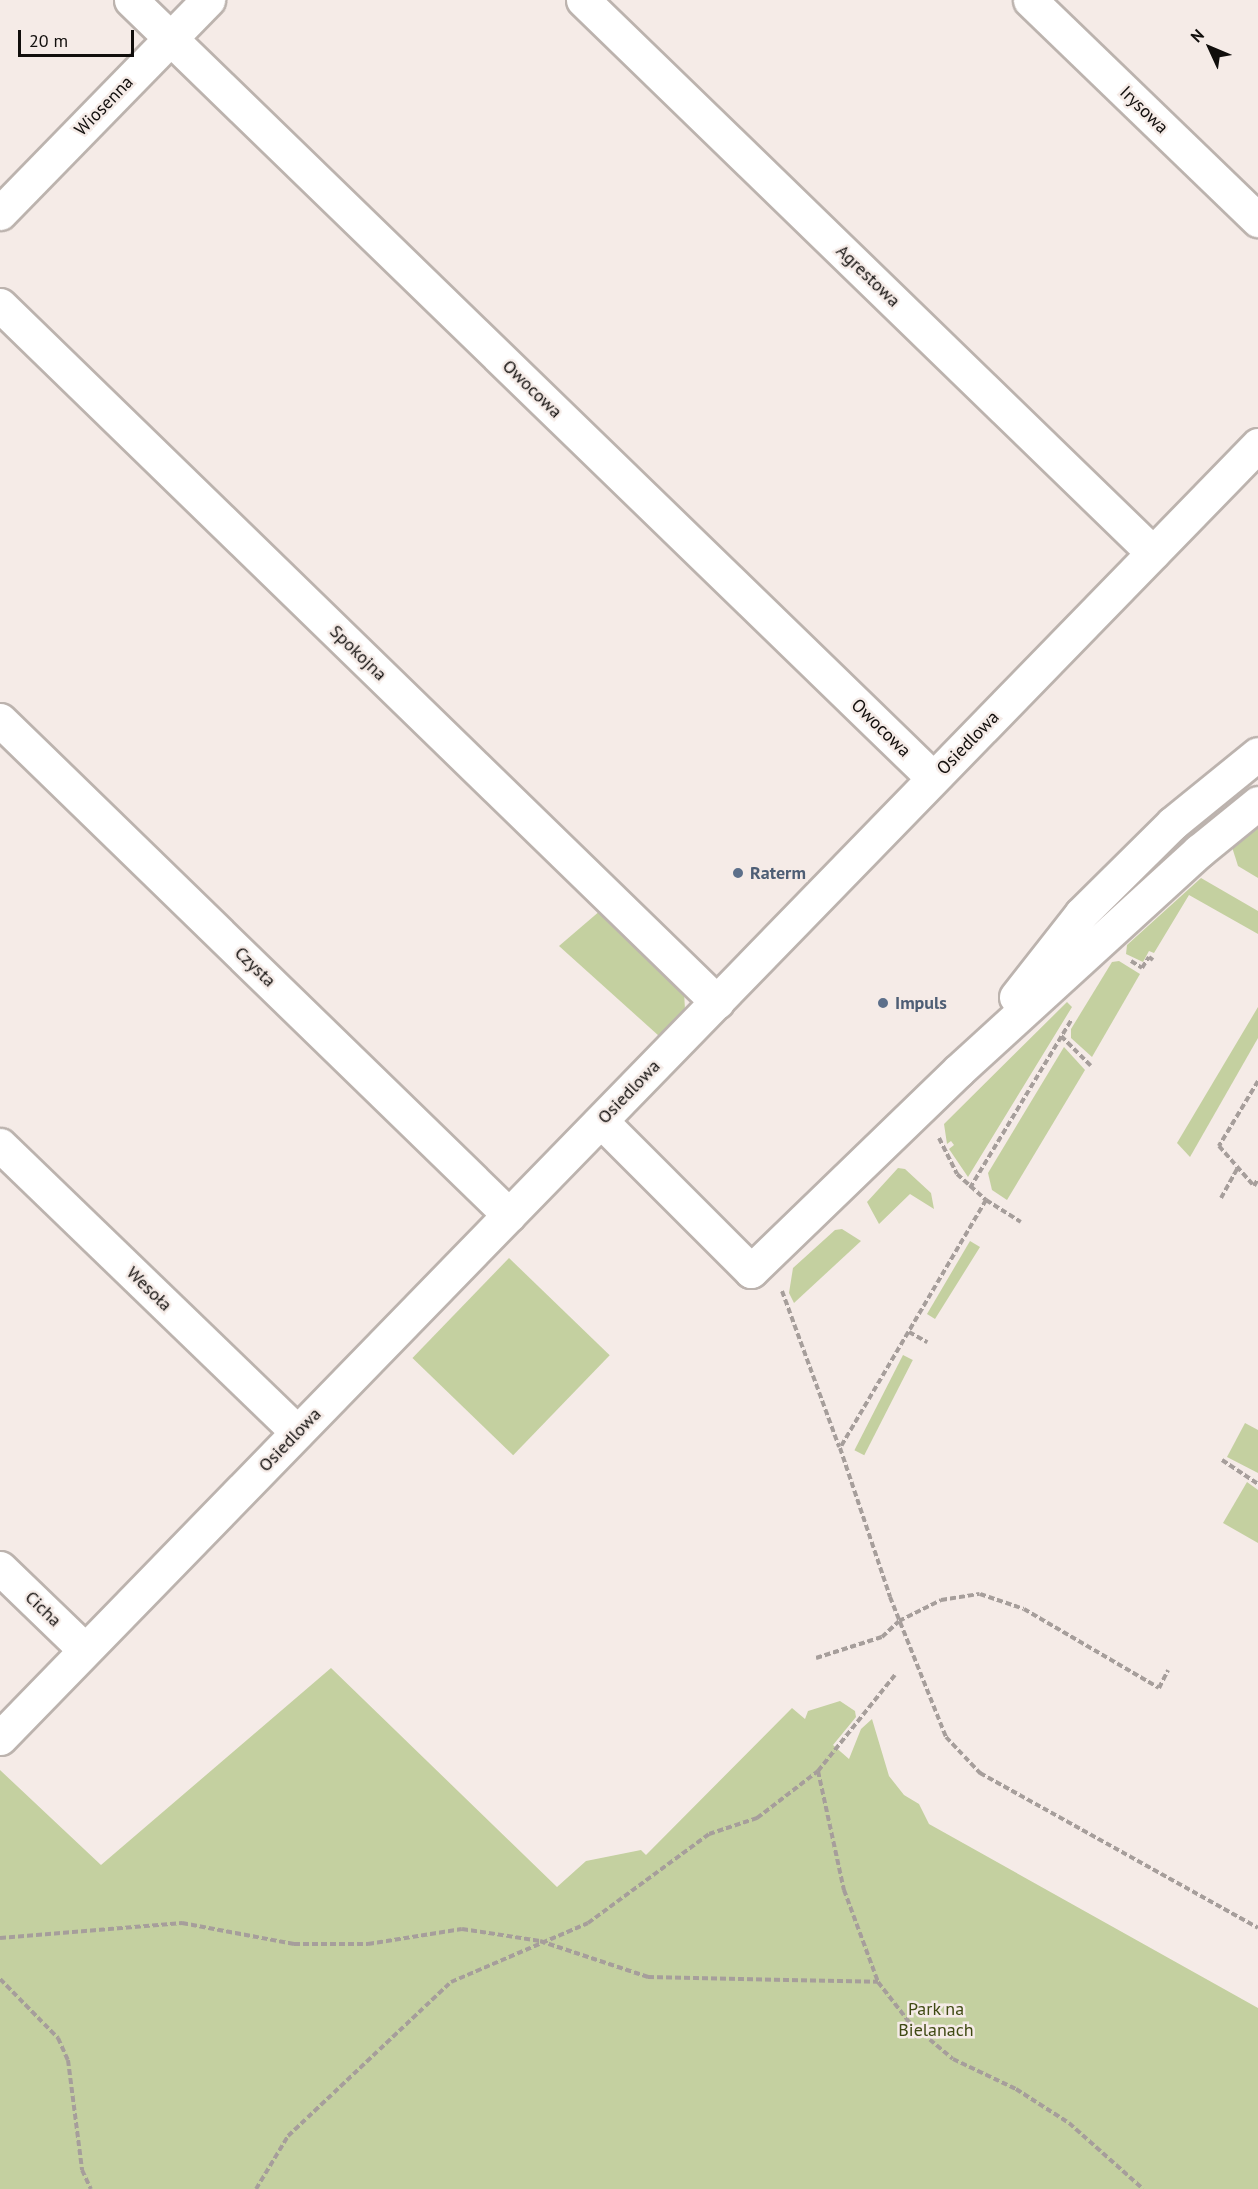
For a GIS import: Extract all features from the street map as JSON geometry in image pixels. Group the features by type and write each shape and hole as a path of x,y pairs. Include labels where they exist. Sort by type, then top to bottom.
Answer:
{"street":[{"name":"Owocowa","path":"131,0 933,778"},
{"name":"Wiosenna","path":"0,213 208,0"},
{"name":"Agrestowa","path":"583,0 1153,553"},
{"name":"Irysowa","path":"1030,0 1258,220"},
{"name":"Spokojna","path":"0,305 717,1002"},
{"name":"Osiedlowa","path":"0,1738 1258,445"},
{"name":"Czysta","path":"0,720 509,1215"},
{"path":"959,1070 1081,914 1181,816 1258,754"},
{"path":"601,1121 751,1271 959,1070 1198,851 1258,803"},
{"name":"Wesoła","path":"0,1145 297,1432"},
{"name":"Cicha","path":"0,1568 85,1650"}],"path":[{"path":"970,1188 1073,1017"},
{"path":"1061,1036 1091,1066"},
{"path":"1258,1081 1219,1146 1254,1186 1258,1179"},
{"path":"939,1128 949,1163 970,1188 1021,1222"},
{"path":"1221,1198 1238,1167"},
{"path":"840,1448 986,1200"},
{"path":"784,1281 783,1297 840,1448 899,1621 946,1737 961,1757 980,1773 1258,1928"},
{"path":"909,1332 927,1342"},
{"path":"1222,1460 1258,1484"},
{"path":"816,1658 882,1637 899,1621 941,1600 980,1594 1024,1609 1160,1688 1168,1670"},
{"path":"256,2189 288,2136 451,1982 540,1941 588,1923 709,1834 757,1818 818,1771 895,1675"},
{"path":"818,1771 844,1890 878,1982 909,2022 953,2059 1016,2089 1069,2123 1143,2189"},
{"path":"0,1938 182,1923 294,1944 368,1944 462,1929 540,1941 648,1977 878,1982"},
{"path":"0,1979 58,2038 68,2060 82,2170 91,2189"}],"green space":[{"path":"1258,825 1258,878 1238,866 1232,847"},
{"path":"1201,878 1258,911 1258,934 1189,895 1154,953 1149,951 1143,962 1126,954 1127,945"},
{"path":"601,910 684,991 685,1010 659,1036 559,946"},
{"path":"1119,961 1140,974 1092,1057 1071,1038 1071,1029 1112,962"},
{"path":"1067,1002 1072,1007 968,1177 949,1149 954,1145 951,1141 947,1144 944,1124"},
{"path":"1258,1007 1258,1038 1190,1157 1177,1143"},
{"path":"1064,1047 1085,1070 1007,1200 992,1190 988,1173"},
{"path":"898,1168 905,1169 931,1193 934,1209 910,1194 879,1224 867,1202"},
{"path":"842,1229 861,1241 794,1303 789,1293 793,1268 835,1230"},
{"path":"970,1241 980,1247 935,1319 927,1314"},
{"path":"509,1258 610,1355 513,1455 412,1358"},
{"path":"903,1355 913,1360 864,1455 854,1450"},
{"path":"1245,1423 1258,1430 1258,1473 1227,1457"},
{"path":"1247,1482 1258,1490 1258,1543 1223,1523"},
{"name":"Park na Bielanach","path":"331,1668 557,1887 586,1861 641,1850 646,1855 792,1708 805,1719 808,1711 840,1701 855,1711 856,1717 833,1745 849,1759 861,1729 872,1719 889,1776 904,1795 919,1804 929,1824 1258,2008 1258,2189 0,2189 0,1770 101,1865"}],"place":[{"name":"Raterm","path":"738,873"},
{"name":"Impuls","path":"883,1003"}]}
